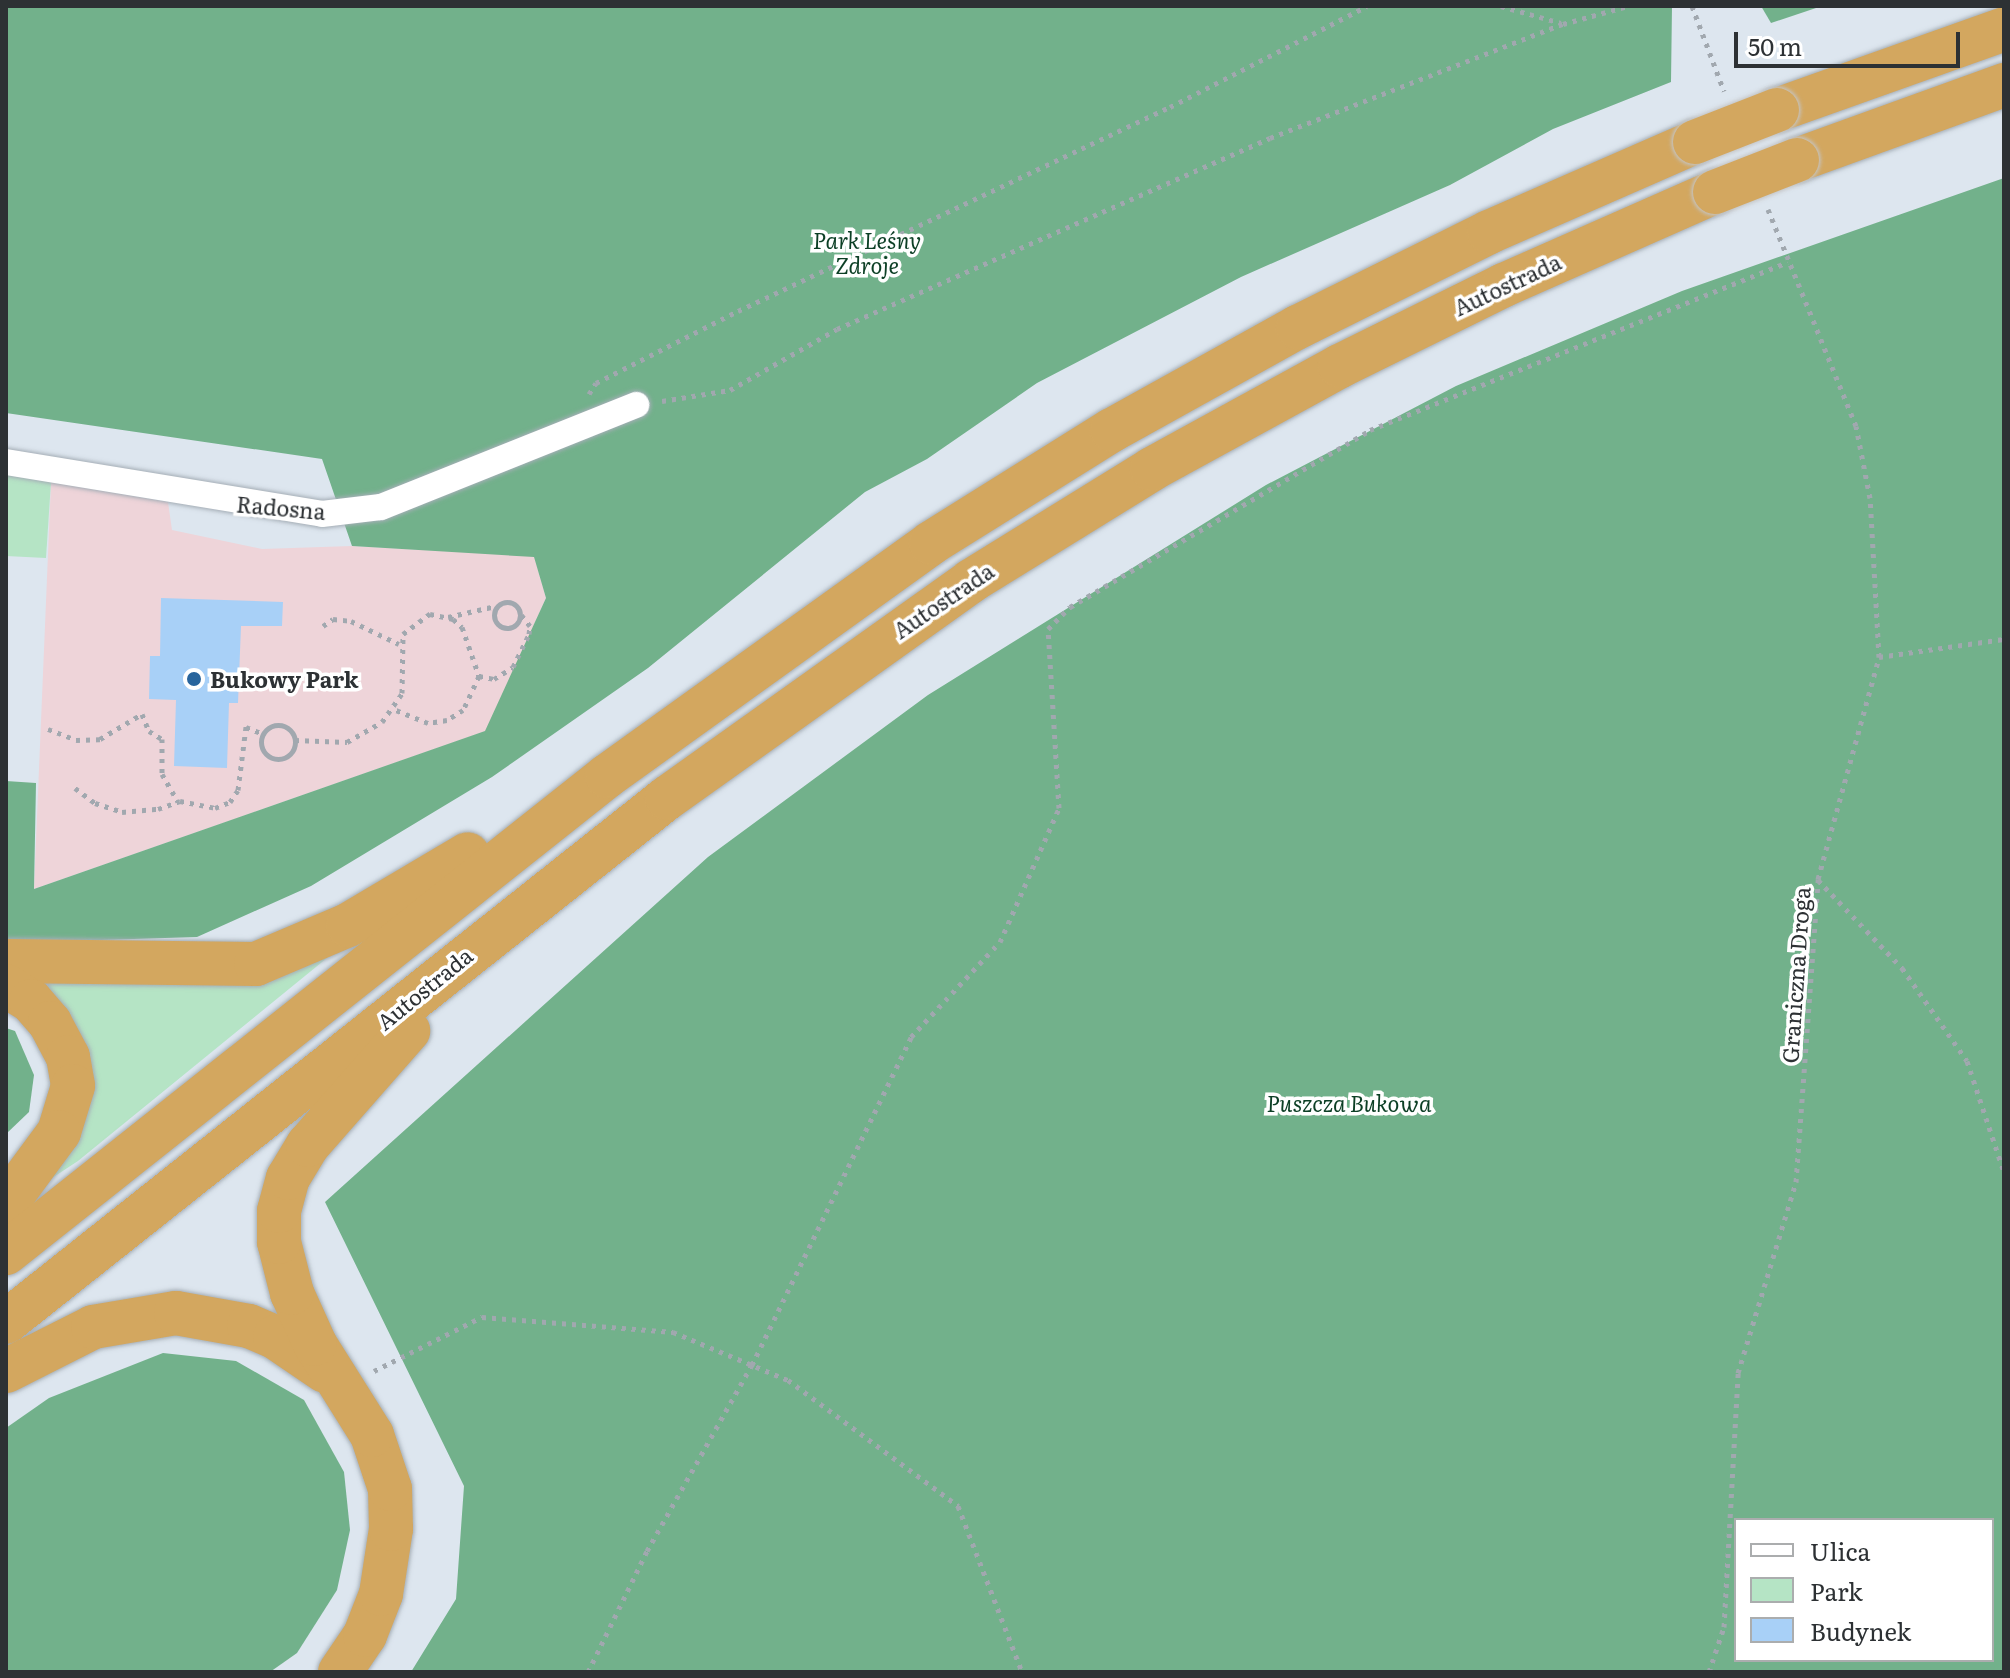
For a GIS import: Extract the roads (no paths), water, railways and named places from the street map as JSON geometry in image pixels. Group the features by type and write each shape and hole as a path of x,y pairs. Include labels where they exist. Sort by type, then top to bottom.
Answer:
{"highway":[{"path":"6,1253 670,728 841,603 1112,430 1393,278 1695,142 2004,29"},
{"name":"Autostrada","path":"6,1322 519,912 794,702 1061,524 1386,342 1715,192 2004,85"},
{"path":"6,961 215,967 285,955 403,894 670,728"},
{"path":"340,1672 376,1613 391,1529 390,1489 380,1454 302,1319 283,1263 278,1226 288,1178 334,1109 519,912"},
{"path":"6,986 31,1001 50,1023 68,1057 73,1086 59,1132 6,1204"},
{"path":"6,1371 93,1327 139,1316 194,1313 275,1337 343,1387"}],"street":[{"name":"Radosna","path":"6,462 322,514 381,507 636,405"}],"place":[{"name":"Bukowy Park","path":"194,679"}],"park label":[{"name":"Park Leśny Zdroje","path":"867,252"},
{"name":"Puszcza Bukowa","path":"1349,1103"}]}
